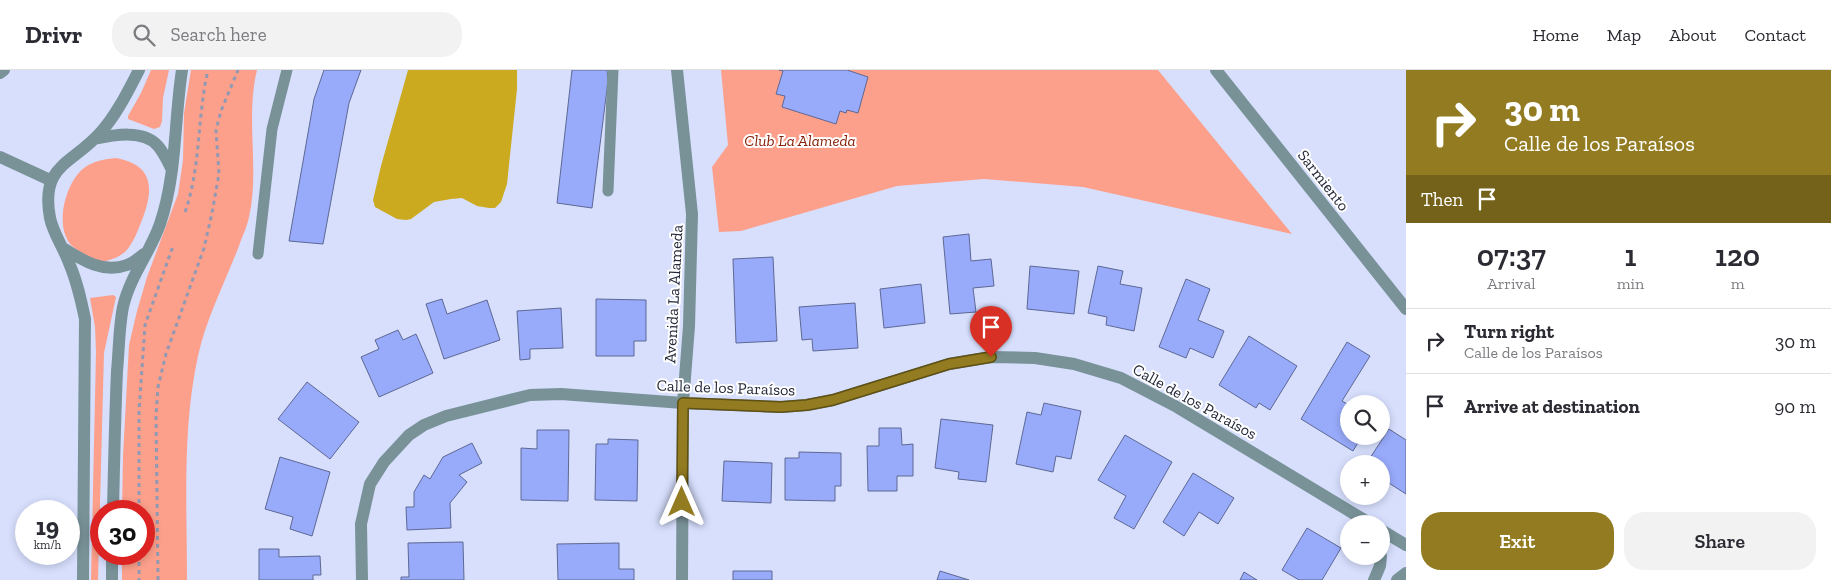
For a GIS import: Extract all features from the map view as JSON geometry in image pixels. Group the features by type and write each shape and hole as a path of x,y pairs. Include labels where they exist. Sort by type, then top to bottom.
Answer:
{"street":[{"path":"0,73 4,70"},
{"path":"83,580 85,319 81,296 50,220 48,194 50,180 61,167 101,132 125,98 139,70"},
{"path":"113,500 114,420 123,308 130,283 160,225 172,170 182,70"},
{"name":"Avenida La Alameda","path":"677,70 692,214 689,326 683,403 682,580"},
{"name":"Sarmiento","path":"1216,70 1406,309"},
{"path":"93,140 117,135 142,137 157,145 172,170"},
{"path":"0,157 50,180"},
{"path":"63,248 89,264 108,268 127,265 145,254"},
{"name":"Calle de los Paraísos","path":"362,580 362,524 370,484 384,462 409,436 424,425 446,416 530,395 561,394 683,403 781,407 807,405 833,400 949,364 991,357 1035,358 1074,364 1121,378 1177,406 1356,515"},
{"path":"1390,535 1406,544"},
{"path":"112,565 112,580"},
{"path":"1374,580 1380,565"},
{"path":"1397,580 1406,573"}],"lane":[{"path":"258,254 272,129 286,70"},
{"path":"608,191 613,70"}],"path":[{"path":"182,220 188,202 195,166 202,103 208,70"},
{"path":"158,580 156,415 158,387 166,354 204,248 219,174 216,130 221,111 238,70"},
{"path":"139,500 139,411 145,325 176,238"},
{"path":"139,565 139,580"}],"green space":[{"path":"151,70 169,70 163,98 162,121 160,127 154,129 128,119"},
{"path":"191,70 257,70 252,106 253,181 249,217 201,342 193,384 186,468 187,580 122,580 122,565 155,565 155,500 122,500 129,345 147,277 178,194 183,160 184,113"},
{"name":"Club La Alameda","path":"721,70 1158,70 1292,234 1083,187 984,179 897,186 741,231 719,232 712,167 728,145"},
{"path":"116,158 129,161 138,166 144,173 148,180 148,198 137,232 126,251 120,256 99,262 76,249 69,242 64,232 64,208 66,196 71,185 84,168 99,161"},
{"path":"113,295 116,297 104,353 100,500 93,500 96,352 95,327 90,298"},
{"path":"91,565 98,565 98,580 91,580"}],"shaded area":[{"path":"408,70 517,70 517,89 507,184 501,202 495,208 477,206 462,198 451,199 434,202 411,219 406,220 397,219 375,207 373,200 381,166"}],"building":[{"path":"324,70 361,70 349,103 323,244 289,241 314,99"},
{"path":"572,70 607,70 608,81 592,208 557,203"},
{"path":"779,70 847,70 868,77 858,113 847,110 846,113 840,111 836,124 782,107 785,96 776,94 783,71"},
{"path":"969,234 971,261 991,259 994,286 973,288 976,312 950,314 943,237"},
{"path":"773,257 777,341 736,343 733,259"},
{"path":"1030,266 1079,271 1074,314 1027,309"},
{"path":"1098,266 1123,271 1120,284 1142,288 1134,331 1106,325 1107,317 1088,313"},
{"path":"1186,279 1210,289 1198,320 1224,331 1213,358 1190,348 1186,358 1159,347"},
{"path":"921,284 925,323 884,328 880,289"},
{"path":"442,299 447,314 487,300 500,340 444,359 426,304"},
{"path":"596,299 646,300 646,341 634,341 634,356 596,356"},
{"path":"855,303 858,348 813,351 812,339 802,340 799,307"},
{"path":"561,308 563,348 530,349 530,359 520,360 517,311"},
{"path":"398,330 403,340 416,334 433,373 379,397 361,357 379,349 375,340"},
{"path":"1249,336 1297,366 1270,410 1259,403 1256,408 1219,385"},
{"path":"1347,342 1370,356 1346,395 1340,395 1340,443 1301,419"},
{"path":"307,382 359,422 330,459 278,419"},
{"path":"1044,403 1081,411 1071,459 1056,456 1053,472 1016,464 1027,412 1041,415"},
{"path":"941,419 993,425 986,482 958,479 959,472 935,468"},
{"path":"879,428 901,428 902,445 913,444 913,476 897,476 897,491 868,491 867,446 879,446"},
{"path":"537,430 569,430 568,501 521,500 521,448 537,449"},
{"path":"1390,430 1406,440 1406,494 1390,484 1390,455 1372,455 1378,445 1390,445"},
{"path":"1125,435 1172,462 1134,529 1114,518 1126,496 1098,480"},
{"path":"608,439 638,440 637,501 595,500 596,444 608,444"},
{"path":"472,443 482,463 459,475 467,482 450,503 451,528 407,530 406,507 414,507 414,492 424,475 430,479 443,457"},
{"path":"1343,445 1357,445 1353,451"},
{"path":"799,452 841,453 841,486 835,486 835,501 785,500 785,458 799,458"},
{"path":"280,457 330,472 312,536 290,529 293,517 265,509"},
{"path":"724,461 772,463 771,503 722,501"},
{"path":"1193,473 1234,498 1218,524 1199,512 1184,536 1163,522"},
{"path":"1307,528 1340,547 1322,580 1299,580 1282,570"},
{"path":"463,542 464,580 401,580 401,577 409,577 408,543"},
{"path":"619,543 619,569 634,569 634,580 558,580 557,544"},
{"path":"259,549 279,549 279,557 320,556 321,575 313,575 313,580 259,580"},
{"path":"733,571 772,571 772,580 733,580"},
{"path":"940,571 969,580 937,580"},
{"path":"1244,572 1257,580 1240,580"}],"route":[{"path":"682,502 683,403 781,407 807,405 833,400 949,364 991,357"}]}
